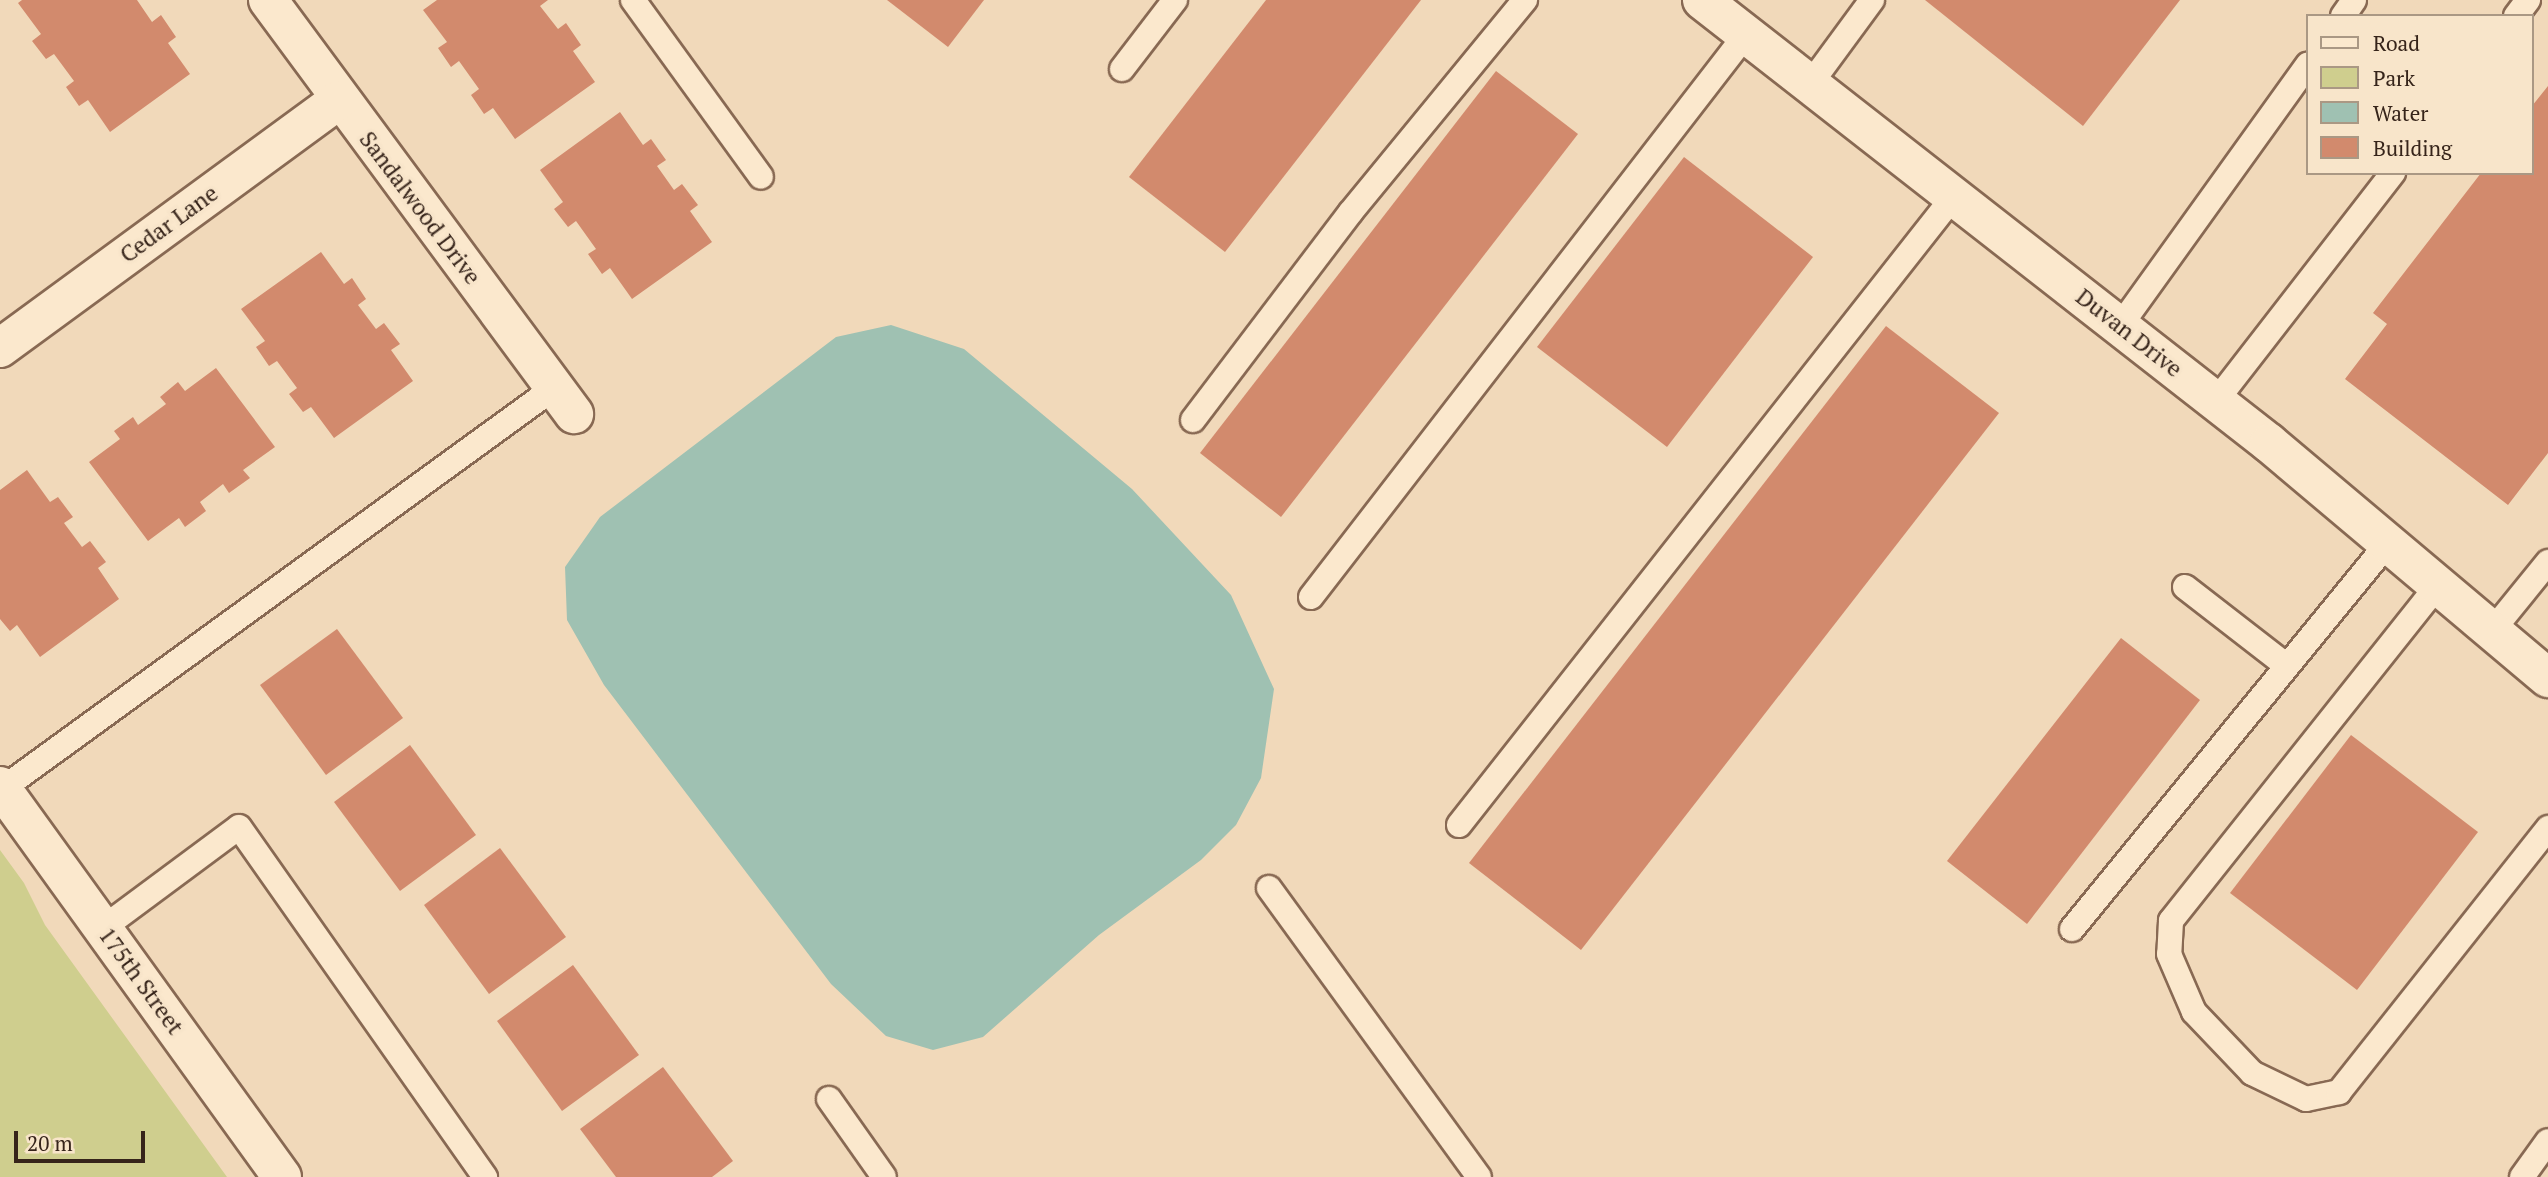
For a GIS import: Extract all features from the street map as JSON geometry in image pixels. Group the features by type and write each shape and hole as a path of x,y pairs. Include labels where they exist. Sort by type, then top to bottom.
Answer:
{"street":[{"name":"Sandalwood Drive","path":"268,0 339,100 564,401"},
{"name":"Duvan Drive","path":"1702,0 2216,401 2548,678"},
{"name":"Cedar Lane","path":"0,348 339,100"},
{"name":"175th Street","path":"1,788 282,1177"}],"lane":[{"path":"633,0 761,177"},
{"path":"1122,69 1175,0"},
{"path":"1194,419 1350,213 1525,0"},
{"path":"1811,83 1872,0"},
{"path":"1311,597 1747,33"},
{"path":"2120,326 2306,67"},
{"path":"2216,401 2391,175"},
{"path":"1459,825 1954,196"},
{"path":"1,788 564,401"},
{"path":"2072,929 2388,543"},
{"path":"2492,631 2548,562"},
{"path":"2438,585 2171,921 2169,954 2194,1012 2252,1073 2306,1099 2339,1092 2548,828"},
{"path":"2185,587 2287,666"},
{"path":"103,928 239,827 485,1177"},
{"path":"1269,888 1479,1177"},
{"path":"830,1099 884,1177"},
{"path":"2522,1177 2548,1141"}],"green space":[{"path":"0,850 24,883 45,925 227,1177 0,1177"}],"water":[{"path":"891,325 964,349 1132,489 1231,595 1274,689 1261,778 1236,825 1201,860 1099,935 983,1037 933,1050 886,1036 831,984 604,685 567,620 565,567 600,517 836,337"}],"building":[{"path":"22,0 137,0 152,22 161,15 176,37 168,43 190,74 110,132 88,100 79,106 66,87 74,81 54,54 46,59 32,41 41,34 18,3"},
{"path":"437,0 548,0 540,6 558,29 566,23 581,45 573,51 595,82 515,139 493,108 484,114 471,95 479,89 459,61 451,67 438,48 447,42 423,10"},
{"path":"887,0 984,0 948,47"},
{"path":"1266,0 1421,0 1225,252 1129,177"},
{"path":"1925,0 2180,0 2083,126"},
{"path":"1496,71 1578,134 1281,517 1200,453"},
{"path":"2548,86 2548,453 2508,505 2345,379 2387,324 2373,313 2479,175 2534,175 2534,104"},
{"path":"620,112 643,145 651,139 666,160 657,166 674,190 682,184 698,205 690,211 712,242 632,299 610,268 602,274 588,254 596,249 576,221 568,227 554,209 563,202 540,170"},
{"path":"1684,157 1813,257 1667,447 1537,347"},
{"path":"321,252 344,284 352,278 366,299 358,305 376,329 384,323 400,344 391,350 413,381 334,438 311,407 303,412 289,394 297,388 277,361 269,366 256,347 265,341 241,309"},
{"path":"1886,326 1999,413 1581,950 1469,863"},
{"path":"216,368 275,447 243,470 250,478 229,493 223,484 200,502 206,511 185,527 179,518 148,541 89,462 120,439 114,431 133,417 138,425 166,404 160,397 178,382 185,391"},
{"path":"27,470 50,502 58,497 73,517 64,523 82,547 90,541 106,562 98,568 119,599 40,657 17,625 10,631 0,619 0,490"},
{"path":"337,629 403,718 326,775 260,685"},
{"path":"2121,638 2200,700 2027,924 1947,861"},
{"path":"2351,735 2478,832 2357,990 2230,893"},
{"path":"410,745 476,835 400,891 334,802"},
{"path":"500,848 566,937 489,994 424,905"},
{"path":"573,965 639,1055 562,1111 497,1021"},
{"path":"663,1067 733,1161 712,1177 616,1177 580,1129"}]}
